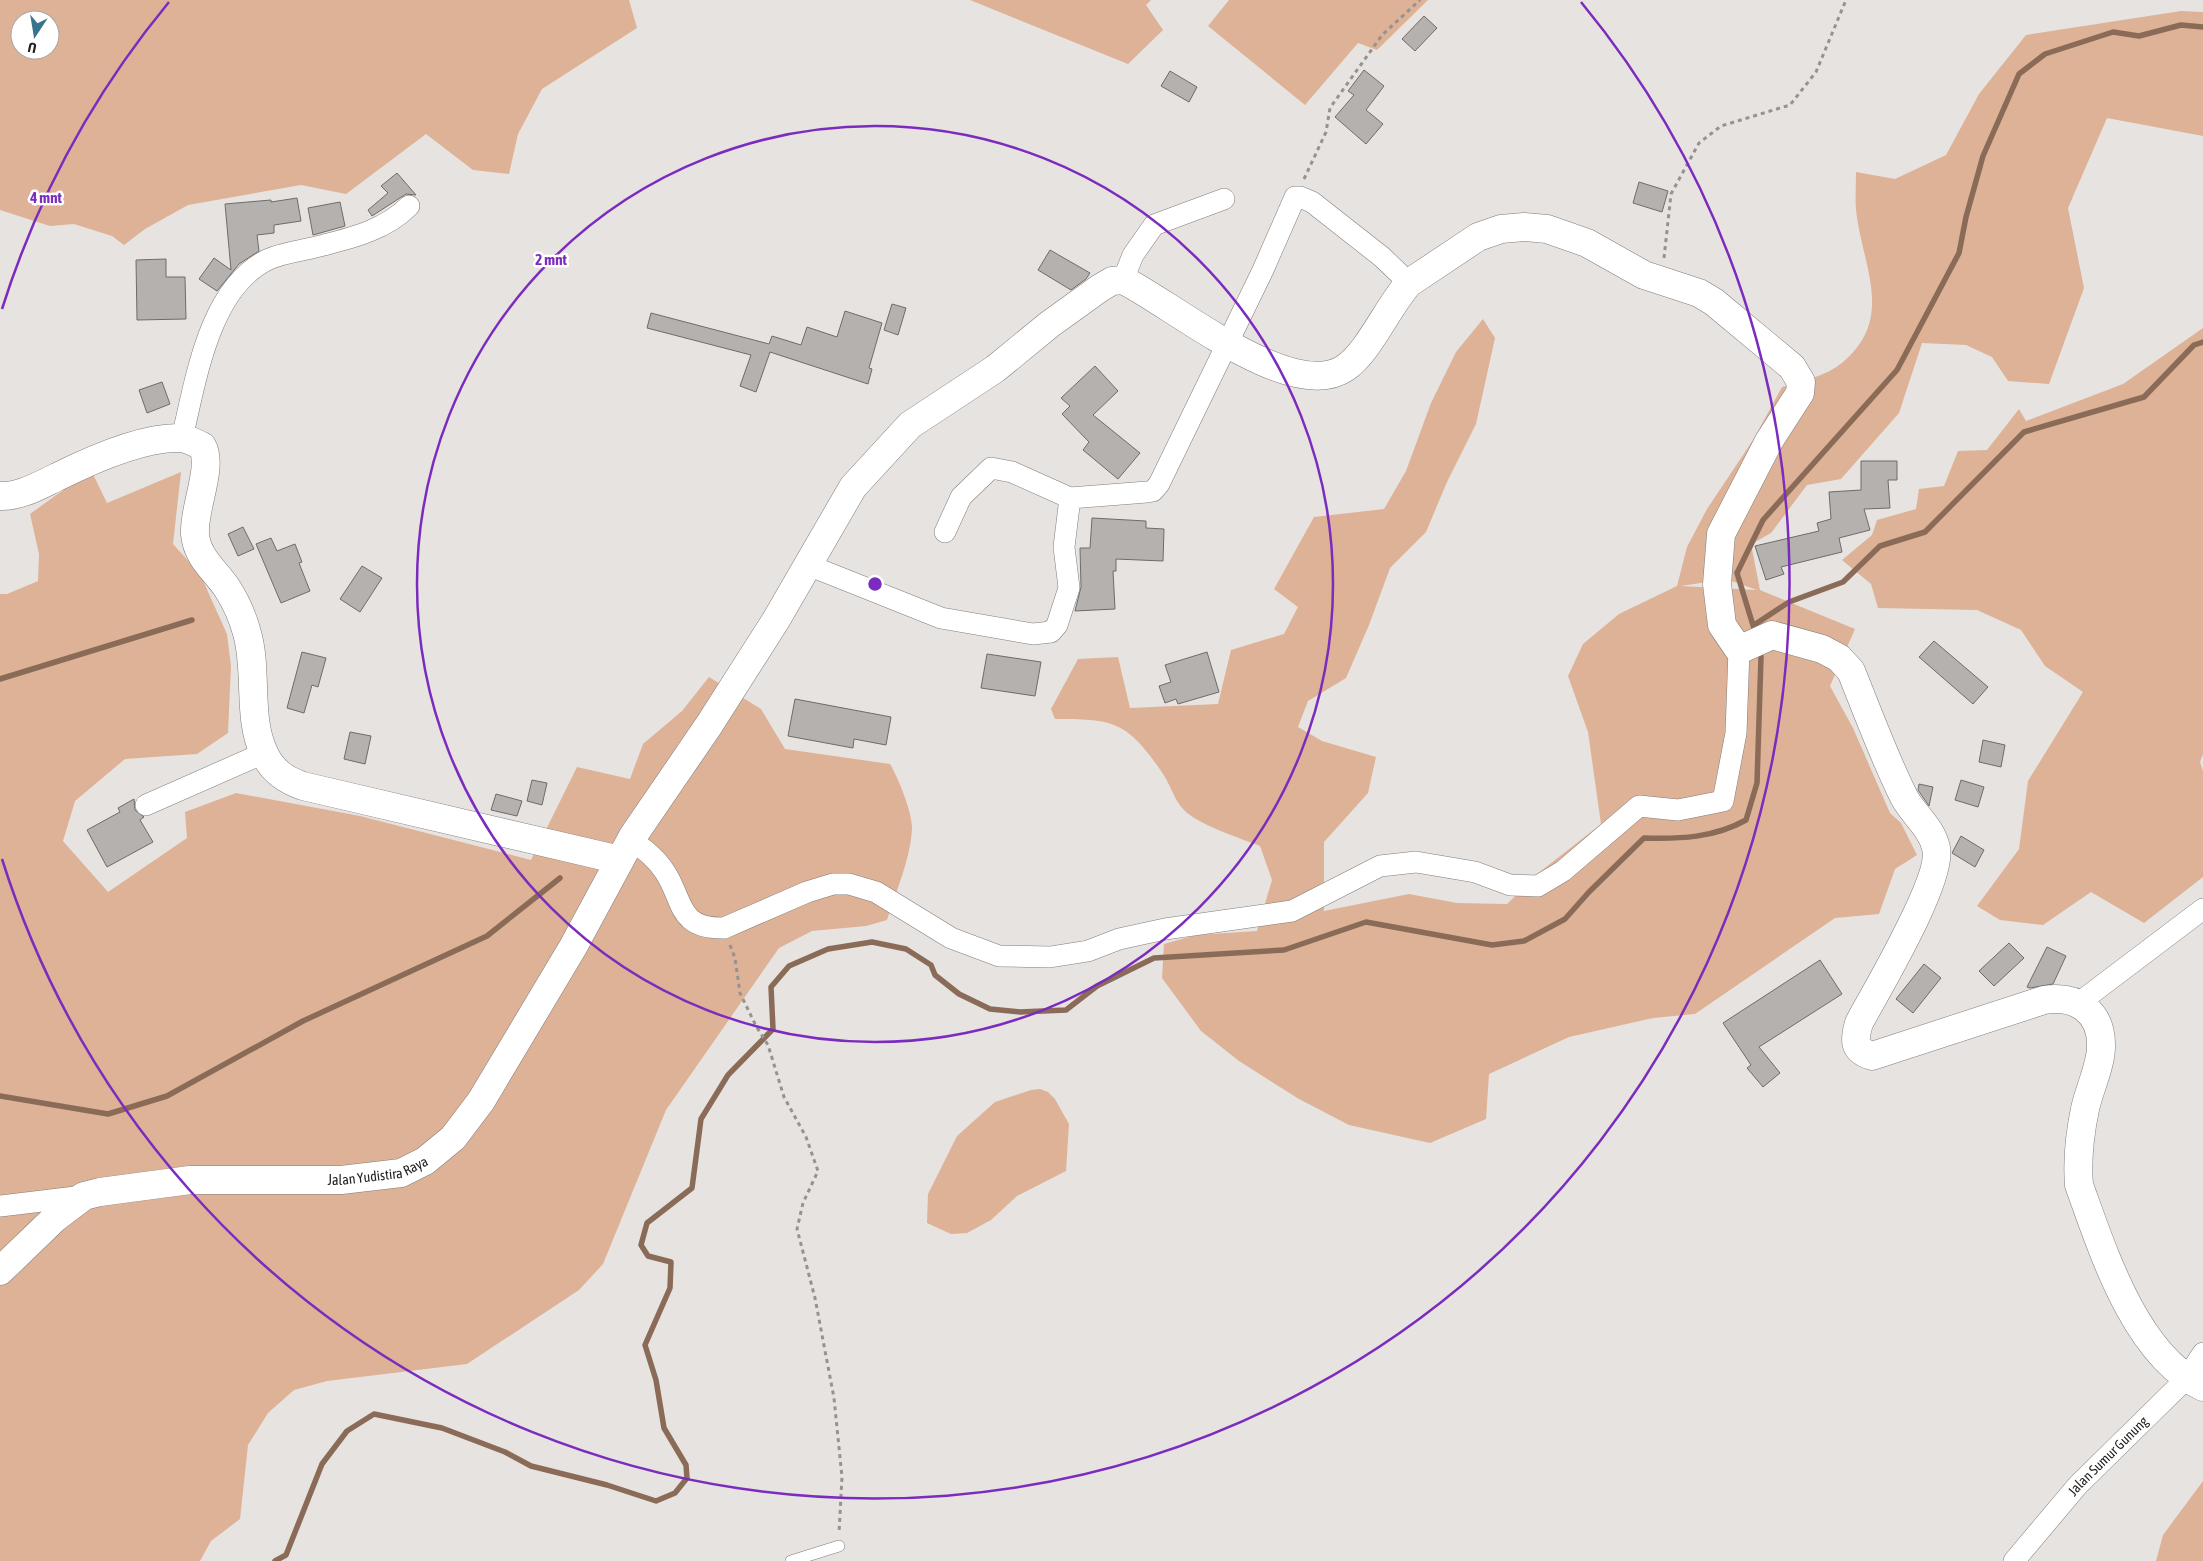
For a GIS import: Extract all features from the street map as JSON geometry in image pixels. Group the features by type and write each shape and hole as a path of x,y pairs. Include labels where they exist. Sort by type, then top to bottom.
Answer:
{"street":[{"path":"945,532 961,497 991,468 1012,472 1070,498 1153,491 1159,484 1227,345 1295,198 1300,197 1312,202 1382,257 1408,283"},
{"path":"1224,199 1154,225 1133,255 1123,280 1227,345 1301,376 1316,376 1344,370 1355,360 1408,283 1478,237 1501,229 1524,227 1547,229 1564,234 1587,243 1644,275 1699,293 1714,302 1792,367 1801,385 1800,394 1769,441 1721,534 1717,584 1722,625 1753,643 1822,650 1839,658 1851,671 1905,798 1937,848 1936,861 1931,878 1918,911 1859,1023 1854,1042 1856,1048 1861,1053 1872,1056 2044,1000 2060,998 2080,1002 2099,1028 2102,1048 2085,1110 2078,1168 2079,1185 2120,1293 2161,1354 2194,1383"},
{"path":"182,438 208,337 227,295 237,282 269,259 352,238 398,217 410,206"},
{"name":"Jalan Yudistira Raya","path":"0,1271 55,1218 84,1196 122,1187 190,1180 341,1180 401,1173 425,1161 453,1138 481,1101 573,947 625,850 709,725 808,565 853,487 910,425 995,369 1050,324 1100,288 1112,282 1123,280"},
{"path":"0,496 8,496 36,487 100,456 163,440 182,438 202,446 206,453 207,461 201,487 195,535 203,558 228,589 248,635 259,739 271,766 281,776 303,786 625,850 649,853 665,872 680,908 690,919 711,928 724,928 807,892 833,884 850,884 876,892 952,938 999,956 1050,957 1088,951 1119,939 1165,929 1292,911 1380,866 1416,862 1475,872 1510,885 1538,886 1563,871 1639,806 1678,810 1723,801 1753,643"},
{"path":"808,565 941,618 1033,634 1051,632 1057,625 1069,588 1064,547 1070,498"},
{"path":"146,805 264,753"},
{"path":"2080,1002 2203,909"},
{"path":"0,1206 84,1196"},
{"name":"Jalan Sumur Gunung","path":"2014,1561 2078,1485 2194,1383 2203,1353"}],"lane":[{"path":"791,1561 839,1546"}],"path":[{"path":"1295,198 1326,132 1330,108 1382,35 1420,0"},
{"path":"1660,281 1669,230 1671,194 1698,142 1721,126 1790,105 1816,72 1846,0"},
{"path":"724,928 735,958 740,993 756,1026 768,1045 784,1097 806,1137 818,1171 803,1203 796,1229 815,1298 834,1398 842,1477 839,1546"}],"shaded area":[{"path":"0,0 629,0 637,28 542,89 518,134 509,174 473,170 426,134 346,194 301,185 188,205 145,229 124,245 112,236 74,224 50,226 0,210"},
{"path":"970,0 1151,0 1146,5 1163,30 1128,64"},
{"path":"1229,0 1428,0 1377,50 1358,43 1305,105 1208,26"},
{"path":"2181,11 2203,12 2203,136 2107,118 2068,208 2084,288 2049,384 2008,381 1992,357 1966,345 1922,343 1899,413 1841,479 1807,485 1771,533 1755,542 1752,549 1760,590 1855,629 1830,686 1853,728 1890,813 1901,823 1917,855 1895,869 1879,914 1835,918 1695,1014 1653,1018 1569,1037 1489,1074 1486,1119 1430,1143 1349,1125 1299,1099 1239,1061 1201,1031 1162,978 1164,944 1196,935 1257,931 1272,880 1260,846 1209,826 1184,810 1149,754 1128,733 1117,726 1105,722 1055,719 1051,709 1078,659 1118,657 1130,708 1218,704 1231,650 1284,634 1298,607 1274,589 1314,517 1384,509 1406,471 1431,403 1456,352 1483,319 1495,338 1476,424 1447,482 1426,532 1390,568 1369,625 1346,678 1308,701 1298,727 1322,741 1376,757 1368,793 1324,842 1324,911 1409,894 1457,903 1507,904 1541,871 1601,824 1588,732 1568,676 1583,644 1619,614 1677,586 1687,547 1707,509 1753,440 1782,387 1814,378 1836,368 1858,346 1868,328 1872,310 1871,291 1856,210 1856,172 1895,179 1946,155 1979,94 2026,35","holes":["1726,579 1757,590 1681,586"]},
{"path":"2203,328 2203,754 2200,762 2203,771 2203,877 2144,923 2091,892 2043,925 2000,920 1977,906 2019,849 2028,781 2083,692 2045,666 2021,630 1977,610 1878,608 1871,584 1842,560 1872,535 1877,520 1916,509 1919,489 1944,486 1958,451 1987,450 2019,409 2026,421 2123,384"},
{"path":"91,470 107,503 181,472 173,544 200,574 227,634 231,666 228,733 197,754 125,759 75,801 63,841 108,892 187,838 185,812 236,793 360,816 531,860 577,767 630,779 643,744 682,711 709,677 761,709 785,749 890,764 904,796 912,823 909,853 887,920 866,926 812,931 779,948 666,1110 603,1264 579,1290 467,1364 327,1381 294,1390 268,1413 248,1445 240,1519 211,1541 200,1561 0,1561 0,594 7,594 38,581 39,554 30,514"},
{"path":"1040,1089 1048,1092 1055,1099 1069,1124 1066,1171 1017,1196 991,1220 967,1233 951,1234 927,1223 928,1194 957,1136 995,1102 1031,1090"},
{"path":"2203,1481 2203,1561 2156,1561 2163,1535"}],"building":[{"path":"1424,16 1437,28 1415,51 1402,39"},
{"path":"1364,70 1384,86 1366,110 1383,124 1366,144 1335,117 1354,95 1348,91"},
{"path":"1170,71 1197,87 1189,102 1161,86"},
{"path":"397,173 416,195 406,194 372,216 368,210 388,193 381,186"},
{"path":"1639,182 1668,191 1662,212 1633,203"},
{"path":"297,198 301,221 274,225 274,233 257,235 259,251 239,264 217,291 199,279 214,258 231,270 225,204 271,200 271,202"},
{"path":"340,202 345,226 313,235 308,208"},
{"path":"1050,250 1090,273 1086,279 1071,290 1038,270"},
{"path":"166,259 166,277 185,277 186,319 137,320 136,260"},
{"path":"892,304 906,308 898,335 884,330"},
{"path":"845,311 882,323 869,368 872,369 868,384 770,352 756,392 740,386 751,355 647,328 651,313 769,344 772,336 801,345 807,327 837,337"},
{"path":"1095,366 1118,391 1093,415 1140,453 1118,479 1083,450 1089,442 1062,414 1070,406 1061,398"},
{"path":"162,382 170,404 147,413 139,390"},
{"path":"1861,461 1897,461 1897,480 1888,480 1890,508 1864,509 1870,530 1839,538 1842,552 1781,567 1784,574 1766,580 1755,546 1819,531 1817,523 1831,519 1829,492 1861,490"},
{"path":"1092,518 1146,521 1146,528 1164,529 1163,561 1116,559 1116,571 1113,571 1115,609 1075,611 1081,587 1080,548 1090,548"},
{"path":"243,527 254,549 238,556 228,534"},
{"path":"271,538 277,551 295,544 302,562 299,563 310,591 281,603 256,544"},
{"path":"362,566 382,578 360,612 340,599"},
{"path":"1934,641 1988,687 1973,704 1919,657"},
{"path":"302,652 326,658 318,687 312,685 304,713 287,708"},
{"path":"1207,652 1219,692 1178,704 1176,699 1165,703 1159,686 1171,682 1165,665"},
{"path":"987,654 1041,662 1035,696 981,688"},
{"path":"795,699 891,717 886,745 854,739 853,748 788,736"},
{"path":"350,732 371,736 365,764 344,759"},
{"path":"1983,740 2005,745 2001,767 1979,762"},
{"path":"532,780 547,783 542,805 527,801"},
{"path":"1961,780 1984,787 1978,807 1955,800"},
{"path":"1919,784 1933,787 1929,806 1918,790"},
{"path":"496,794 522,801 517,816 491,810"},
{"path":"134,799 135,810 144,817 140,820 153,842 107,867 87,830 120,812 118,808"},
{"path":"1961,836 1984,850 1975,867 1952,853"},
{"path":"2009,943 2024,958 1994,986 1979,971"},
{"path":"2047,947 2066,956 2053,984 2027,987"},
{"path":"1820,960 1842,994 1759,1047 1780,1073 1763,1087 1747,1068 1751,1065 1723,1023"},
{"path":"1924,964 1941,978 1913,1013 1896,999"}],"waterway":[{"path":"1756,635 1737,573 1763,520 1897,370 1959,253 1966,217 1983,156 2019,74 2045,54 2113,32 2139,36 2181,25 2203,27"},
{"path":"1754,625 1789,602 1843,582 1880,546 1925,532 2024,432 2144,397 2194,345 2203,342"},
{"path":"0,679 192,620"},
{"path":"275,1561 286,1555 322,1464 347,1431 374,1414 442,1428 505,1452 531,1466 607,1485 656,1501 675,1493 687,1478 686,1465 664,1428 656,1380 645,1345 670,1288 671,1262 648,1256 641,1245 647,1223 692,1188 701,1119 728,1075 773,1029 771,987 789,966 828,949 872,942 906,949 931,965 935,975 959,994 990,1009 1020,1012 1066,1010 1097,986 1154,958 1284,950 1366,922 1492,945 1524,941 1565,919 1589,892 1644,838 1671,838 1709,834 1722,831 1746,820 1757,783 1761,657 1759,649"},
{"path":"0,1096 108,1114 167,1096 303,1021 487,936 560,878"}]}
